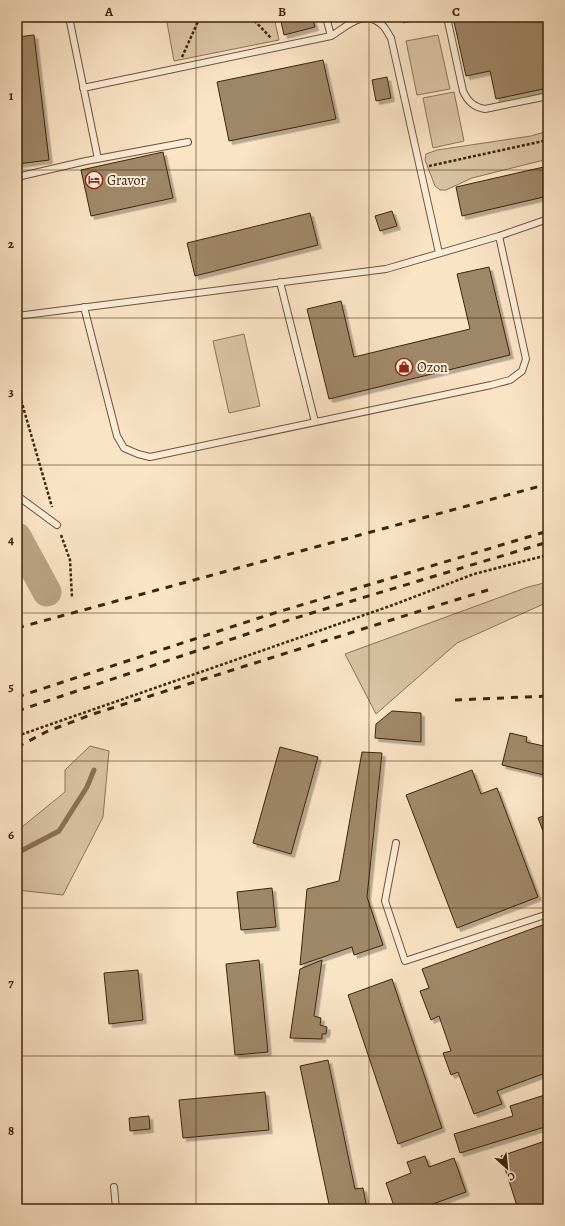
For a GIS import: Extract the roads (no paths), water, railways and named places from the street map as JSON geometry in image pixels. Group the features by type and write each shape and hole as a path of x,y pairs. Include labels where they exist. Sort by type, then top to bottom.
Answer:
{"lane":[{"path":"17,18 22,17"},
{"path":"70,17 98,159"},
{"path":"326,17 331,36"},
{"path":"447,17 463,92 466,98 477,108 485,109 548,96"},
{"path":"83,88 331,36 353,21 362,18 372,19 382,24 391,38 439,254"},
{"path":"17,177 98,159 188,142"},
{"path":"17,316 386,269 499,236 548,219"},
{"path":"84,307 117,436 124,448 150,457 510,380 522,372 526,359 499,236"},
{"path":"280,282 315,422"},
{"path":"66,302 67,309"},
{"path":"17,493 18,497 57,525"},
{"path":"396,843 385,901 405,961 548,914"},
{"path":"114,1187 116,1209"}],"waterway":[{"path":"17,537 47,592"},
{"path":"17,853 59,831 87,787 94,770"}],"railway":[{"path":"17,628 548,484"},
{"path":"17,697 268,615 548,531"},
{"path":"17,711 292,619 548,542"},
{"path":"17,747 48,731 93,714 488,590"},
{"path":"455,700 548,696"}],"place":[{"name":"Gravor","path":"94,180"},
{"name":"Ozon","path":"404,367"}]}
